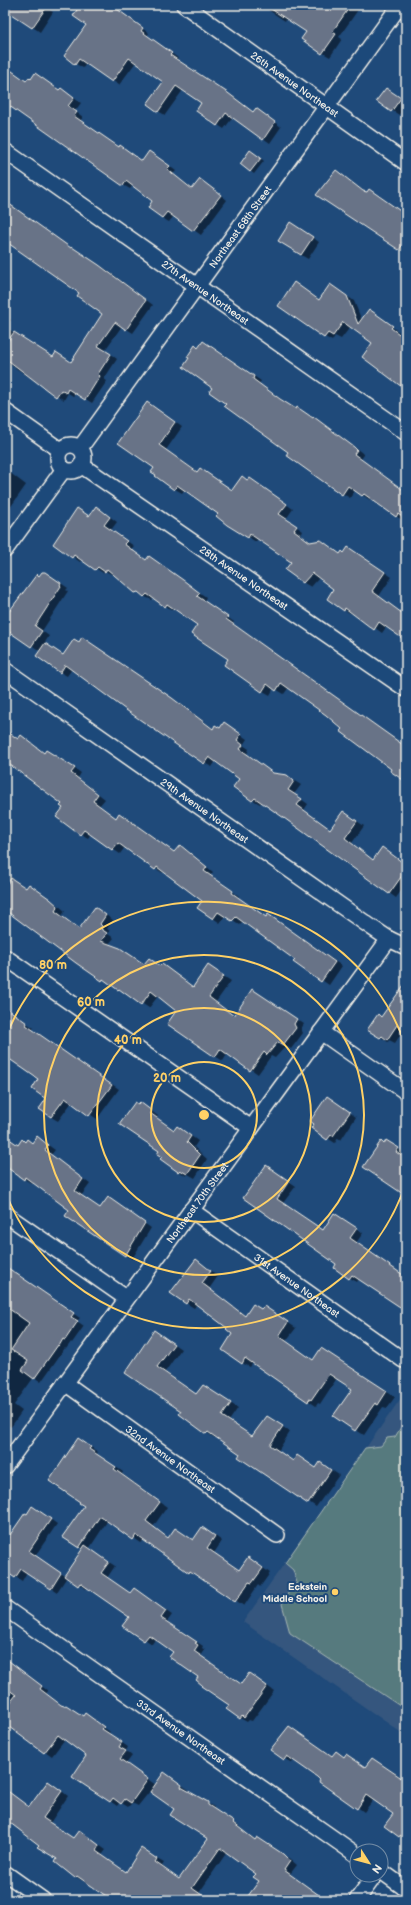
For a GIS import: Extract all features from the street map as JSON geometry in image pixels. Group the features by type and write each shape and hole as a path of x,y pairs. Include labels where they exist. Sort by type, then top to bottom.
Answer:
{"street":[{"name":"26th Avenue Northeast","path":"184,5 406,163"},
{"name":"Northeast 68th Street","path":"80,448 400,5"},
{"name":"27th Avenue Northeast","path":"5,151 406,433"},
{"path":"5,411 60,450"},
{"path":"68,445 80,448 84,455 81,465 76,470 64,469 58,460 60,450 68,445"},
{"name":"28th Avenue Northeast","path":"81,465 406,690"},
{"path":"5,550 64,469"},
{"name":"29th Avenue Northeast","path":"5,670 389,939 406,947"},
{"name":"Northeast 70th Street","path":"5,1466 389,939"},
{"path":"5,957 251,1128"},
{"path":"321,1032 406,1092"},
{"name":"31st Avenue Northeast","path":"191,1210 403,1360"},
{"path":"5,1214 126,1298"},
{"name":"32nd Avenue Northeast","path":"65,1383 277,1535"},
{"name":"33rd Avenue Northeast","path":"5,1608 349,1848"},
{"path":"5,1874 43,1900"},
{"path":"389,1877 406,1889"},
{"path":"356,1900 369,1883"}],"shaded area":[{"name":"Eckstein Middle School","path":"406,1391 406,1736 243,1622"}],"green space":[{"name":"Eckstein Middle School","path":"406,1419 406,1710 290,1633 282,1604 292,1586 297,1583 293,1570 285,1563 365,1448 381,1446 387,1438 395,1437"}],"building":[{"path":"5,5 48,5 32,28 5,10"},
{"path":"80,5 108,5 117,9 143,28 141,31 172,53 170,55 228,93 253,112 256,108 275,122 263,140 226,113 217,126 196,111 201,103 176,86 158,112 147,104 163,82 129,58 112,82 79,59 75,65 64,56 86,25 73,16"},
{"path":"265,5 351,5 332,32 336,34 322,54 301,39 306,32"},
{"path":"5,66 26,81 29,77 31,79 35,73 59,90 61,88 74,98 68,106 77,112 74,116 119,147 120,145 142,161 149,151 170,166 167,169 192,189 200,179 221,195 193,231 167,212 162,218 148,208 152,201 126,181 123,186 5,103"},
{"path":"386,88 401,98 391,112 376,101"},
{"path":"250,150 261,158 250,172 240,164"},
{"path":"336,170 363,191 367,192 369,189 406,215 406,240 399,250 316,195"},
{"path":"5,201 71,248 72,247 99,265 146,300 126,330 115,322 98,346 111,354 98,374 100,376 85,400 68,389 66,393 61,390 56,397 5,358 5,345 14,332 53,357 56,352 71,362 102,314 77,296 79,293 5,241"},
{"path":"290,222 313,237 301,255 278,241"},
{"path":"294,282 319,300 330,284 347,296 358,324 369,309 393,326 391,328 406,339 406,390 362,357 372,343 343,322 333,336 328,333 324,338 278,306"},
{"path":"203,341 254,376 253,379 280,399 296,409 297,407 313,418 314,417 354,447 357,450 354,454 406,492 406,520 398,514 396,517 364,494 362,496 348,486 342,495 286,455 288,452 224,406 226,404 209,392 212,388 183,367 189,358 187,357 195,345 198,348"},
{"path":"147,402 175,422 159,445 197,472 200,468 232,490 242,476 247,480 250,478 287,504 279,514 297,526 294,530 310,542 321,540 340,554 342,551 344,553 348,547 385,572 372,591 406,616 406,641 379,622 374,630 345,608 344,611 327,599 333,589 312,573 303,583 285,570 291,562 250,534 248,538 227,525 216,516 218,514 177,485 174,490 151,472 154,468 118,443"},
{"path":"96,506 110,517 104,525 127,541 124,544 146,560 149,556 183,580 200,593 197,596 228,617 226,619 406,747 406,782 340,731 342,729 326,715 281,683 276,691 267,684 262,692 224,665 228,659 191,634 197,625 167,604 165,607 147,594 144,597 138,592 135,593 107,569 105,572 98,567 95,570 74,555 72,558 53,544 77,508 89,516"},
{"path":"42,572 45,572 61,583 61,586 35,626 42,631 31,647 5,629 5,617 37,574 39,576"},
{"path":"82,637 172,698 213,729 215,725 220,728 224,722 241,734 237,740 243,745 240,749 273,773 287,775 294,781 288,790 302,799 297,805 330,829 343,811 357,821 345,838 373,860 382,847 406,865 406,870 389,894 255,798 252,801 233,787 239,779 209,757 204,764 126,710 65,665 60,673 36,656 45,643 63,655 74,639 79,642"},
{"path":"5,730 18,739 21,735 44,753 46,750 75,768 71,773 98,794 93,801 116,818 119,813 174,852 180,845 207,867 204,871 233,891 232,893 266,917 268,914 335,962 321,982 293,962 295,960 236,917 232,921 218,912 213,919 197,908 202,901 157,867 155,870 118,843 112,850 84,830 80,835 56,817 63,808 60,806 62,804 5,761"},
{"path":"11,878 26,888 29,884 50,899 58,906 55,911 79,929 95,907 106,915 100,924 102,926 101,929 107,933 101,941 120,948 144,964 149,958 160,966 162,964 193,987 208,965 224,976 209,997 234,1016 252,989 297,1019 294,1024 296,1028 283,1045 278,1042 267,1055 264,1052 250,1071 220,1049 215,1057 167,1024 176,1011 151,991 141,1005 119,989 118,990 103,979 102,981 76,963 5,910 5,887"},
{"path":"406,982 406,1030 397,1025 387,1040 382,1036 380,1038 367,1030 378,1014 381,1017"},
{"path":"5,1007 27,1023 26,1025 112,1085 89,1116 65,1098 51,1117 39,1109 46,1099 32,1089 38,1079 5,1056"},
{"path":"327,1096 350,1112 333,1136 331,1135 327,1140 311,1128 314,1124 310,1121"},
{"path":"135,1102 138,1104 140,1102 152,1111 150,1113 174,1130 177,1126 191,1136 187,1142 200,1155 187,1174 180,1170 178,1172 160,1159 162,1157 157,1154 159,1151 119,1124"},
{"path":"5,1136 18,1145 22,1139 25,1142 27,1139 32,1143 37,1136 48,1145 45,1150 83,1179 75,1191 100,1208 108,1197 145,1223 125,1256 65,1216 69,1210 25,1177 24,1180 5,1166"},
{"path":"386,1140 399,1148 396,1152 406,1159 406,1196 363,1167 381,1141 384,1144"},
{"path":"266,1165 289,1181 277,1199 323,1230 334,1213 357,1228 350,1238 406,1277 406,1311 352,1275 349,1279 334,1268 336,1264 243,1198"},
{"path":"196,1259 211,1271 202,1283 245,1316 253,1304 261,1309 264,1306 288,1322 279,1336 313,1360 321,1348 387,1391 378,1405 375,1403 355,1431 333,1416 352,1389 329,1374 308,1402 245,1358 242,1364 222,1350 232,1334 226,1329 227,1328 189,1299 186,1304 170,1293"},
{"path":"5,1266 74,1313 71,1317 78,1321 65,1340 63,1339 59,1346 58,1345 34,1379 22,1370 28,1361 11,1350 29,1323 5,1306"},
{"path":"154,1330 174,1344 157,1367 196,1394 203,1385 231,1403 222,1416 252,1436 267,1416 283,1426 270,1445 293,1461 297,1455 316,1468 320,1462 331,1470 308,1504 238,1457 240,1454 208,1432 206,1434 179,1414 181,1411 125,1373"},
{"path":"78,1438 91,1447 89,1449 116,1467 114,1469 160,1502 146,1521 168,1538 175,1528 193,1540 202,1527 215,1536 207,1548 239,1570 248,1557 263,1568 252,1583 249,1582 235,1602 190,1571 189,1573 136,1535 133,1540 100,1516 79,1548 62,1537 84,1506 49,1481"},
{"path":"32,1506 51,1519 29,1551 61,1573 51,1589 21,1569 15,1578 5,1571 5,1542 25,1513 27,1514"},
{"path":"85,1545 109,1562 101,1573 130,1593 134,1588 166,1611 161,1618 197,1642 195,1643 198,1645 194,1651 241,1684 249,1673 267,1686 244,1718 242,1716 240,1719 226,1709 229,1705 201,1686 202,1685 196,1680 198,1677 169,1657 173,1652 149,1635 144,1641 122,1626 129,1617 80,1583 78,1586 64,1576"},
{"path":"5,1658 42,1686 40,1689 61,1705 66,1705 83,1716 85,1713 104,1727 102,1729 122,1742 119,1747 126,1751 120,1759 148,1779 131,1803 125,1799 121,1804 113,1798 110,1802 72,1777 86,1756 58,1735 44,1753 5,1724 5,1709 16,1695 5,1687"},
{"path":"289,1726 332,1756 336,1751 344,1757 346,1754 365,1767 372,1758 406,1781 406,1827 399,1837 384,1826 393,1814 366,1795 357,1809 319,1782 320,1780 317,1777 287,1756 284,1760 270,1750"},
{"path":"164,1772 182,1785 181,1787 208,1802 208,1805 234,1822 233,1823 255,1840 257,1837 283,1854 290,1861 284,1870 326,1900 245,1900 259,1881 253,1877 256,1874 220,1848 192,1888 209,1900 112,1900 77,1876 75,1878 55,1862 57,1859 37,1847 39,1845 5,1819 5,1789 29,1807 48,1781 62,1791 43,1818 73,1838 79,1830 99,1845 96,1851 126,1872 141,1848 157,1859 155,1862 179,1879 208,1839 170,1815 174,1809 150,1792"}],"place":[{"name":"Eckstein Middle School","path":"335,1592"}]}
